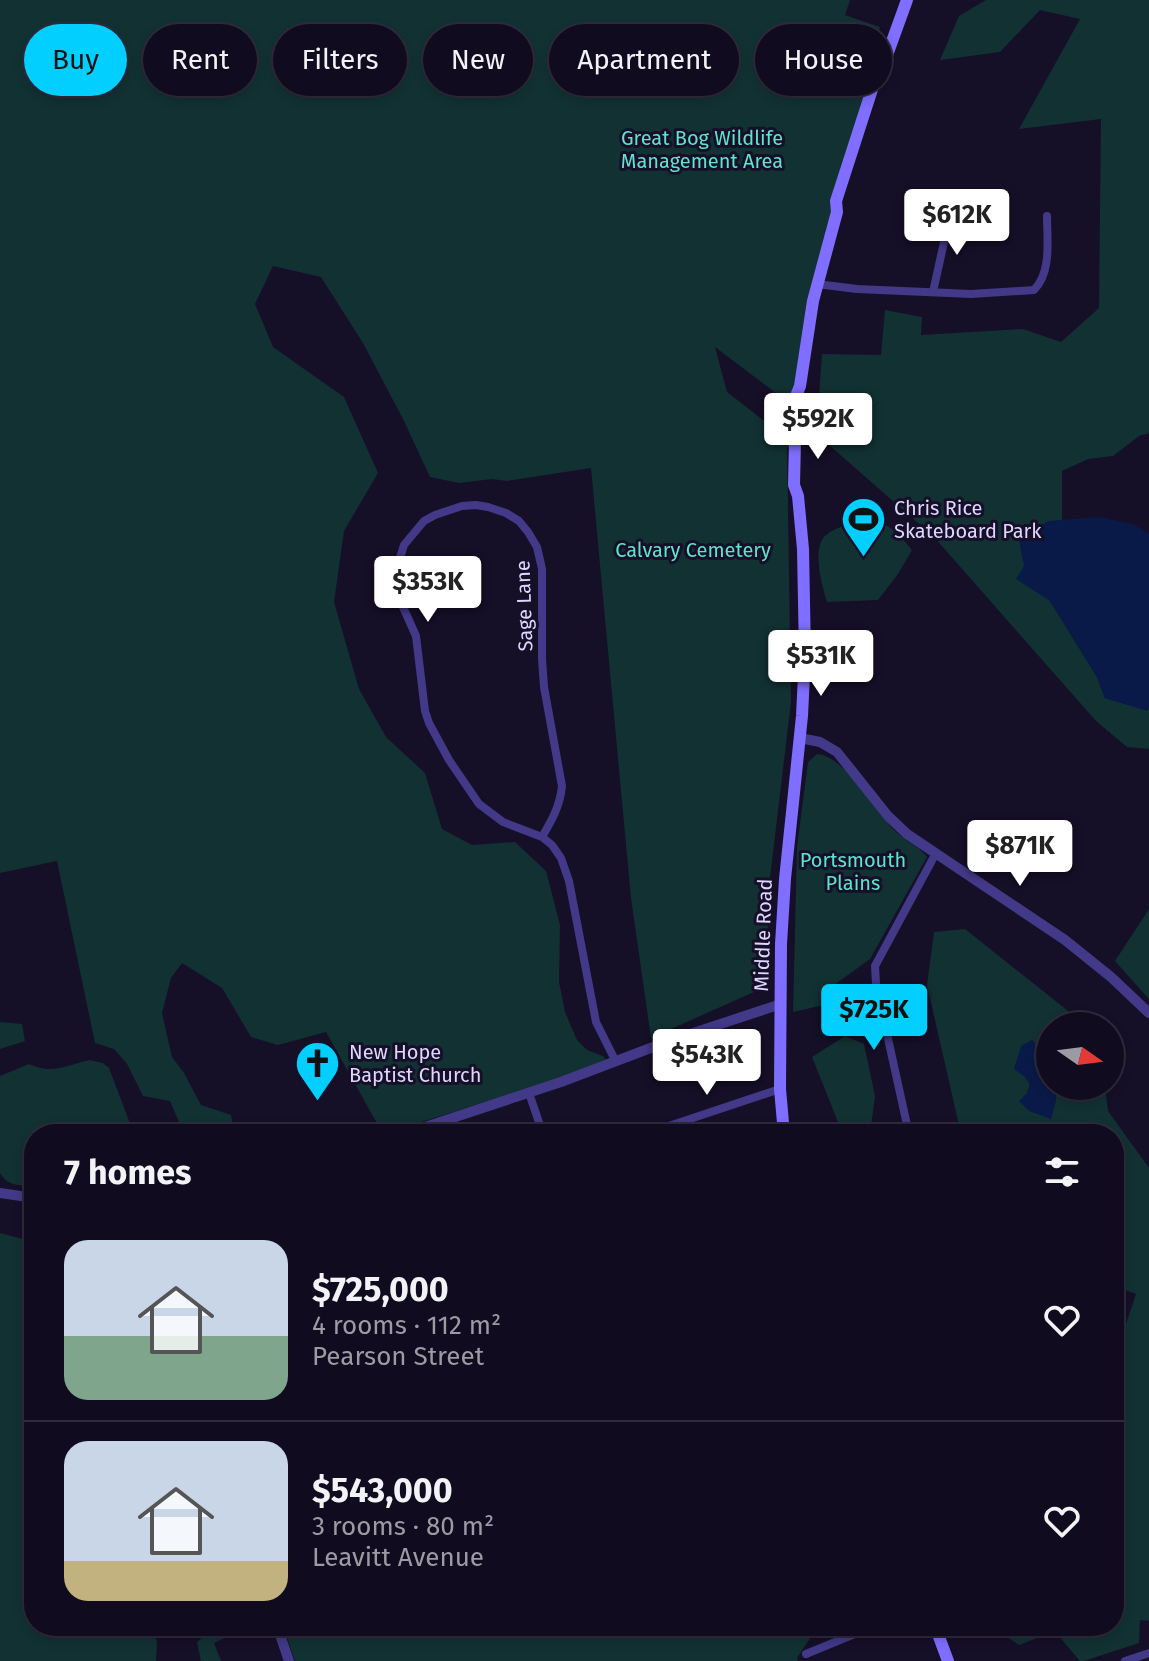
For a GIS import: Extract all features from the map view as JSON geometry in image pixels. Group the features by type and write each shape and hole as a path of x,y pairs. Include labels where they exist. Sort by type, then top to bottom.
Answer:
{"main road":[{"name":"Middle Road","path":"783,1124 780,1089 785,879 805,675 796,396 817,284 837,212 844,203 885,77 886,58 907,0"},
{"path":"939,1636 948,1661"}],"street":[{"path":"933,292 950,215"},
{"path":"817,284 971,294 1034,290 1041,283 1044,273 1047,216"},
{"name":"Sage Lane","path":"476,505 506,513 519,521 537,547 542,569 544,687 562,786 557,812 542,837 503,822 479,804 449,760 425,711 416,636 403,607 395,574 404,545 413,532 435,515 462,506 476,505"},
{"path":"800,738 832,747 907,834 1065,940 1149,1013"},
{"path":"542,837 552,845 566,868 596,1022 616,1062"},
{"path":"907,1124 875,966 936,853"},
{"path":"434,1124 781,1004"},
{"path":"675,1124 780,1089"},
{"path":"529,1093 540,1124"},
{"path":"0,1193 24,1197"},
{"path":"280,1636 289,1661"},
{"path":"806,1654 850,1636"},
{"path":"1125,1661 1149,1653"}],"green space":[{"path":"0,0 850,0 845,15 871,24 755,24 755,96 871,96 808,331 797,409 715,347 727,392 789,440 791,702 770,878 765,987 651,1038 631,898 591,468 507,481 492,479 459,483 430,477 363,343 321,277 273,266 255,304 273,347 344,397 378,473 344,531 334,602 359,689 386,737 425,773 442,829 472,845 515,842 546,871 560,925 559,982 565,1012 577,1040 587,1050 606,1060 561,1078 415,1124 377,1124 326,1032 278,1045 251,1037 222,988 182,963 171,978 162,1013 172,1057 201,1105 231,1115 233,1124 180,1124 170,1101 143,1096 127,1064 114,1049 95,1043 57,861 0,873"},
{"path":"986,0 1149,0 1149,433 1139,436 1113,456 1088,459 1062,471 1062,521 1048,522 1050,601 1097,677 1105,698 1147,710 1149,707 1149,749 1127,747 1096,721 934,537 813,431 817,424 822,354 881,355 885,310 922,317 921,335 1023,329 1061,342 1099,308 1101,119 1019,129 1080,19 1040,10 1000,52 940,60 959,16"},
{"name":"Chris Rice Skateboard Park","path":"875,521 900,536 912,550 898,574 878,600 827,602 818,557 822,541 837,528"},
{"name":"Portsmouth Plains","path":"817,754 828,757 849,774 893,829 927,857 870,959 834,985 824,1005 793,1012 797,847 808,762"},
{"path":"1149,909 1149,999 1115,961"},
{"path":"965,929 1069,1012 1036,1012 1036,1045 1032,1040 1025,1077 1030,1084 1027,1093 1036,1095 1036,1100 1107,1100 1108,1111 1117,1124 959,1124 927,985 934,932"},
{"path":"0,1022 22,1024 25,1041 0,1049"},
{"path":"845,1036 864,1044 875,1096 871,1124 839,1124 812,1057"},
{"path":"90,1060 109,1068 130,1124 24,1124 24,1185 7,1181 0,1173 0,1076 29,1064 45,1069"},
{"path":"1124,1133 1149,1168 1149,1621 1140,1620 1139,1643 1080,1661 1059,1636 1124,1636 1124,1329 1136,1294 1124,1290"},
{"path":"0,1233 24,1239 24,1636 155,1636 157,1641 156,1661 0,1661"},
{"path":"204,1636 229,1636 214,1643 221,1661 201,1661 197,1642"},
{"path":"286,1636 811,1636 798,1661 295,1661"},
{"path":"1005,1636 1046,1636 1019,1645"}],"water":[{"path":"1098,517 1133,524 1149,534 1147,711 1105,698 1097,677 1050,601 1016,579 1024,566 1019,540 1048,521"},
{"path":"1032,1040 1036,1045 1036,1100 1056,1100 1051,1119 1029,1111 1019,1101 1030,1084 1014,1069 1021,1046"}],"place":[{"name":"Chris Rice Skateboard Park","path":"863,559"},
{"name":"New Hope Baptist Church","path":"318,1102"}],"park label":[{"name":"Great Bog Wildlife Management Area","path":"702,150"},
{"name":"Calvary Cemetery","path":"693,550"}]}
